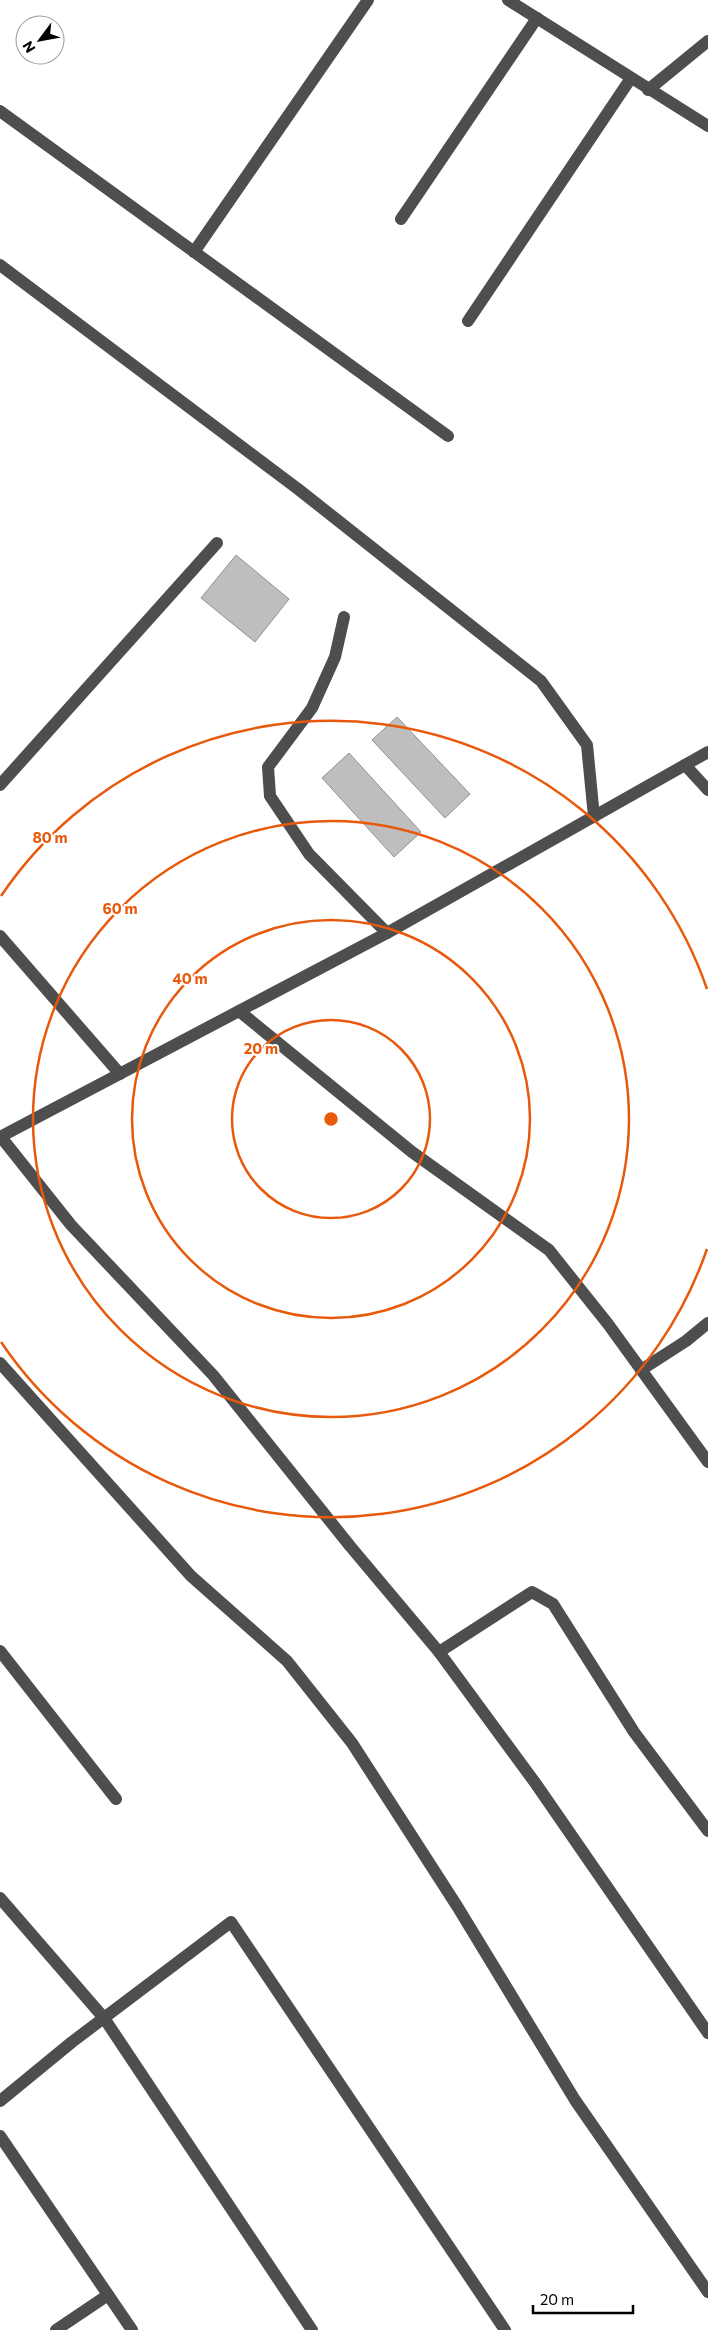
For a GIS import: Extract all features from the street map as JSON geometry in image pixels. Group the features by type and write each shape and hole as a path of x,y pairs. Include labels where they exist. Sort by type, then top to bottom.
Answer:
{"street":[{"path":"194,252 368,0"},
{"path":"508,0 648,90 708,126"},
{"path":"401,219 537,18"},
{"path":"648,90 708,40"},
{"path":"468,321 631,78"},
{"path":"0,111 448,436"},
{"path":"0,265 298,489 540,681 587,745 594,817"},
{"path":"0,785 217,543"},
{"path":"344,617 335,657 312,708 268,766 270,796 309,854 387,933"},
{"path":"708,752 387,933 0,1137 71,1225 213,1375 350,1546 439,1652 536,1784 708,2033"},
{"path":"684,766 708,790"},
{"path":"0,936 120,1074"},
{"path":"239,1011 412,1152 549,1250 608,1324 708,1462"},
{"path":"641,1370 686,1341 708,1323"},
{"path":"0,1363 191,1576 286,1661 352,1743 457,1906 575,2100 708,2292"},
{"path":"439,1652 532,1592 553,1604 634,1732 708,1831"},
{"path":"0,1651 116,1799"},
{"path":"0,1898 104,2018 312,2330"},
{"path":"0,2100 231,1922 505,2330"},
{"path":"0,2136 132,2330"},
{"path":"56,2330 108,2295"}],"building":[{"path":"236,555 289,599 255,642 201,598"},
{"path":"397,717 470,794 445,818 372,740"},
{"path":"349,753 421,832 394,857 322,778"}]}
